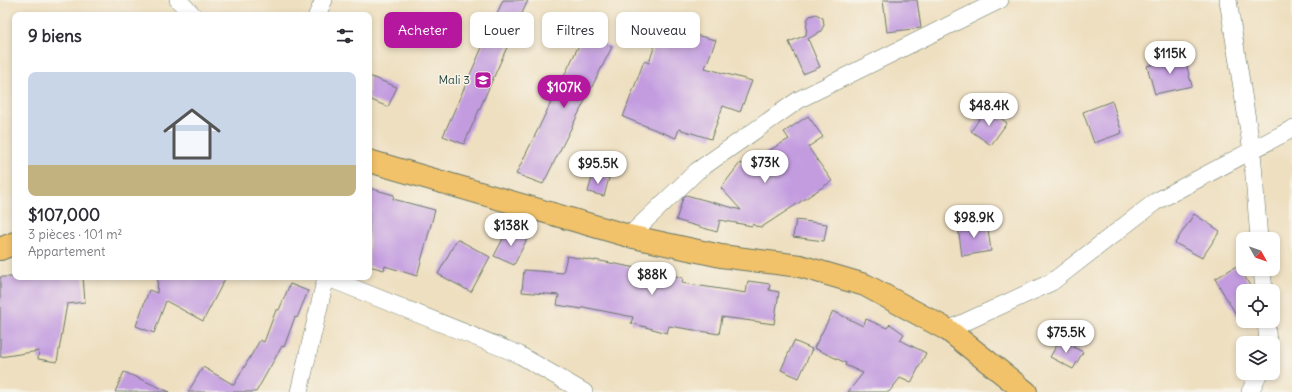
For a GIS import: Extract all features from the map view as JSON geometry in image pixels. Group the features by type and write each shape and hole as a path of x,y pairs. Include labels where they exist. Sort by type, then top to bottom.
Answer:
{"main road":[{"path":"372,162 629,236 721,256 800,266 865,285 948,330 1026,392"},
{"path":"0,249 12,244"}],"street":[{"path":"178,0 190,12"},
{"path":"318,12 324,0"},
{"path":"629,236 697,171 800,99 1000,0"},
{"path":"1228,0 1252,151 1258,232"},
{"path":"948,330 1052,282 1155,202 1292,130"},
{"path":"299,392 325,280"},
{"path":"333,280 518,354 584,392"},
{"path":"1250,392 1256,380"}],"building":[{"path":"503,0 528,0 523,12 498,12"},
{"path":"883,0 917,0 921,28 887,32"},
{"path":"816,14 823,18 824,25 821,31 808,39 820,67 803,74 789,42 806,35 807,20 810,16"},
{"path":"700,36 716,40 705,68 752,81 740,112 723,106 711,139 679,129 676,138 623,117 644,61 649,63 654,48 700,48"},
{"path":"608,45 612,47 543,184 516,174 578,48 608,48"},
{"path":"482,48 507,48 464,144 443,136"},
{"path":"1184,56 1192,86 1155,94 1147,66"},
{"path":"372,77 397,87 388,107 372,100"},
{"path":"1112,101 1122,133 1094,143 1083,112"},
{"path":"987,108 1007,123 991,145 971,131"},
{"path":"808,116 823,137 808,147 832,181 762,227 755,226 753,224 752,226 720,220 717,232 676,220 683,198 686,195 741,210 721,188 740,163 745,166 757,151 761,155 789,139 784,132"},
{"path":"593,174 609,178 604,196 588,192"},
{"path":"372,189 394,195 393,199 435,210 417,276 385,266 384,270 372,267"},
{"path":"1194,214 1220,231 1202,258 1175,243"},
{"path":"796,220 827,224 824,241 793,237"},
{"path":"987,222 991,251 962,256 958,226"},
{"path":"508,229 527,239 514,265 494,256"},
{"path":"457,239 490,257 471,292 438,274"},
{"path":"567,256 647,270 648,268 683,278 682,283 746,293 748,281 770,284 769,290 779,292 774,324 722,317 719,334 669,326 667,333 631,323 633,317 583,307 582,309 557,305 559,295 522,292 524,270 563,273"},
{"path":"1236,266 1236,276 1244,276 1249,284 1236,284 1236,314 1215,279"},
{"path":"0,277 12,277 12,280 83,280 85,302 67,304 57,362 38,359 39,351 0,357"},
{"path":"158,280 224,280 203,321 166,301 154,333 136,326 149,290 157,293"},
{"path":"290,284 308,291 297,318 295,317 284,347 282,346 256,392 188,392 203,367 234,385 260,340 264,342 276,310 279,310"},
{"path":"833,311 863,326 866,319 887,328 890,324 904,334 900,340 926,353 911,383 900,378 889,392 848,392 863,373 814,348"},
{"path":"1060,340 1083,352 1073,369 1050,357"},
{"path":"794,341 812,349 799,378 781,370"},
{"path":"124,372 170,392 115,392"}],"place":[{"name":"Mali 3","path":"483,80"}]}
